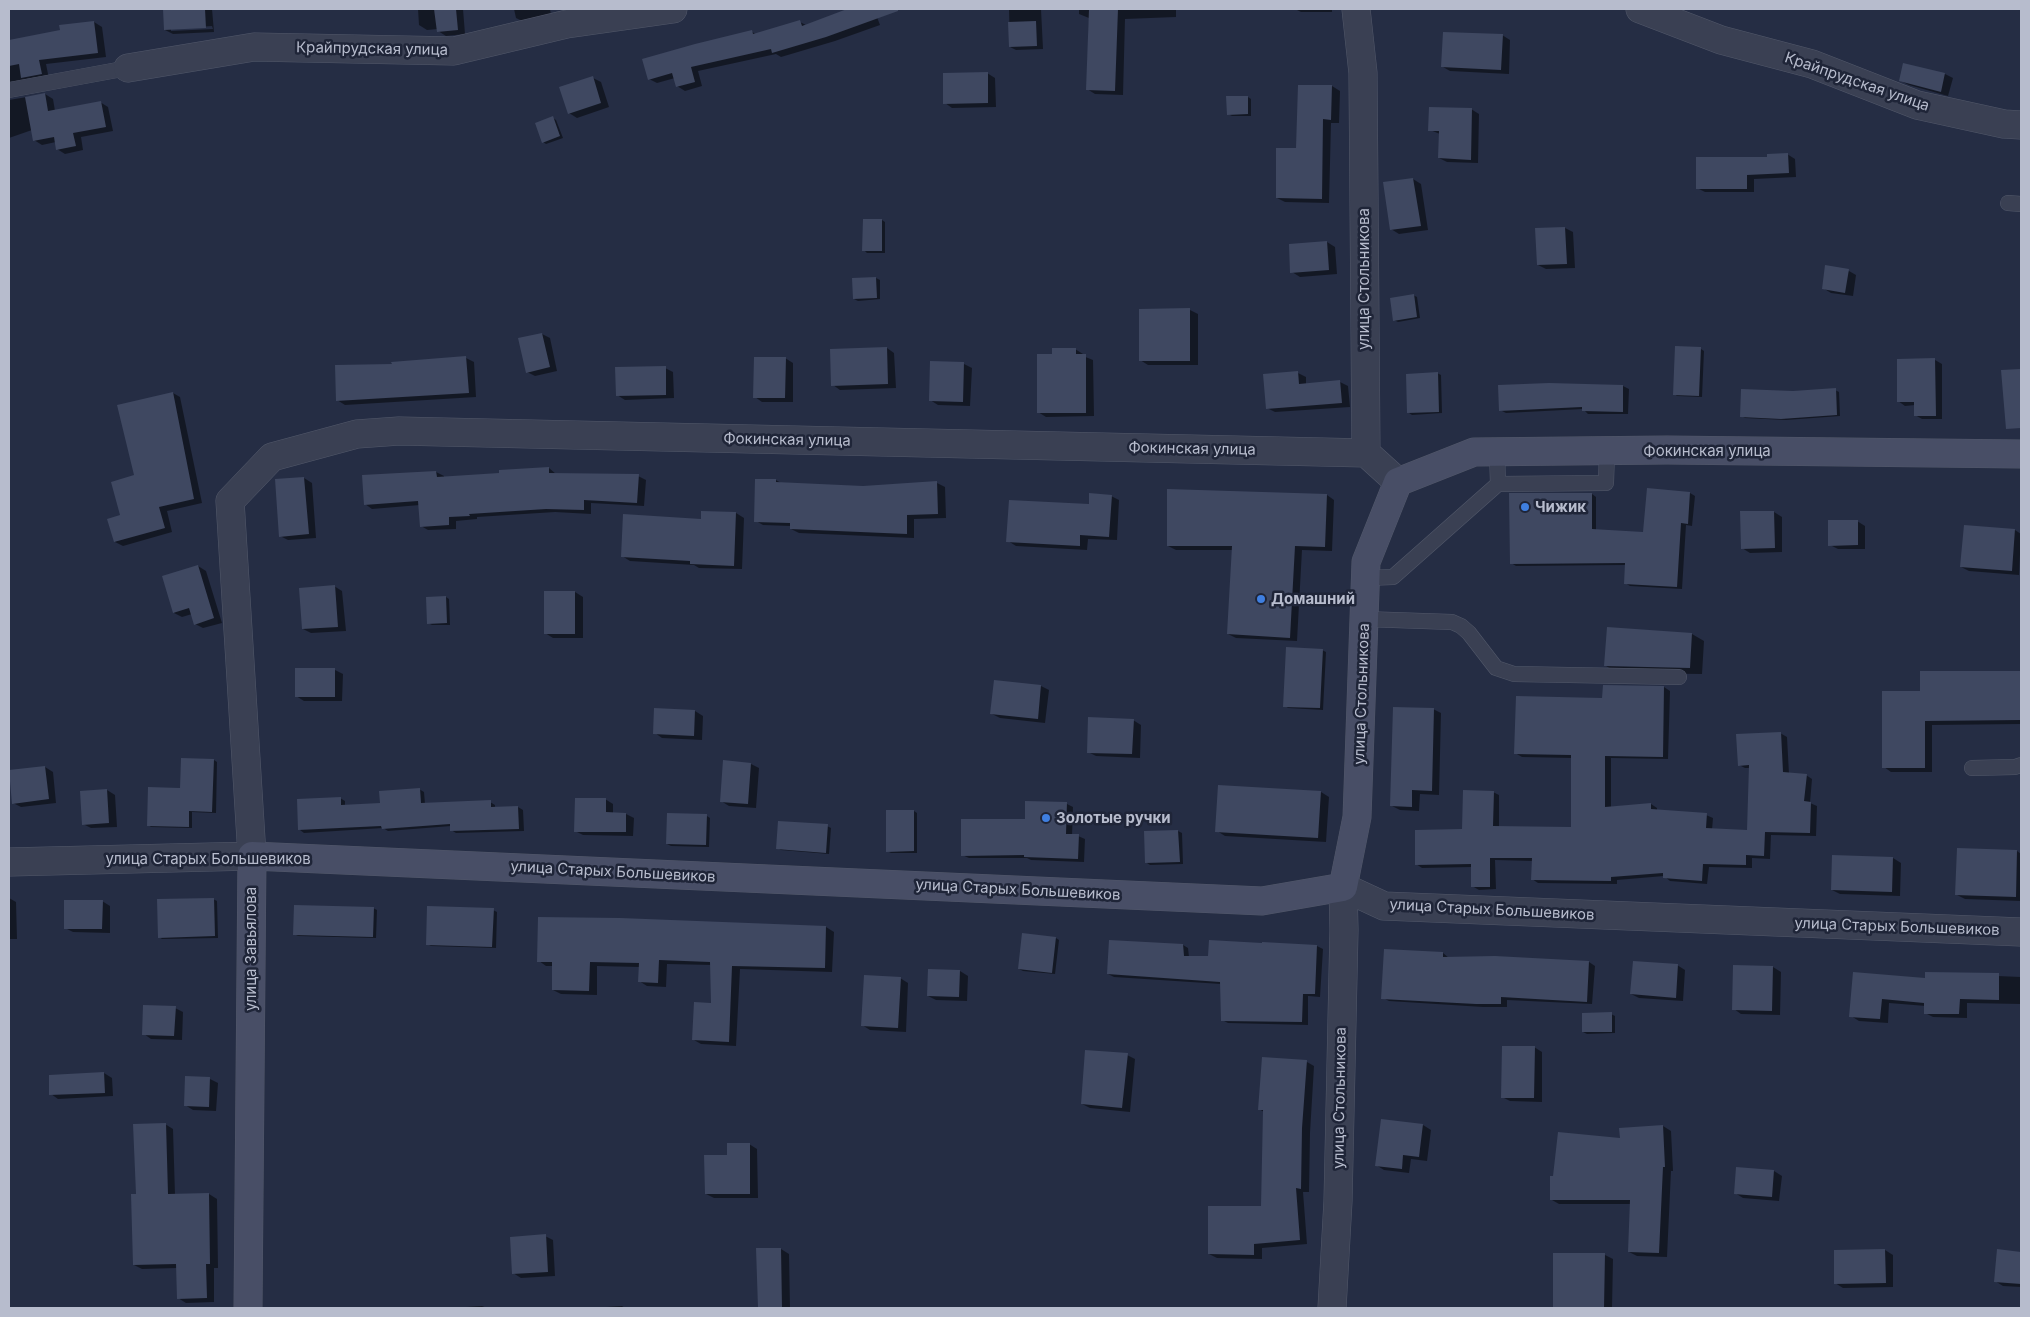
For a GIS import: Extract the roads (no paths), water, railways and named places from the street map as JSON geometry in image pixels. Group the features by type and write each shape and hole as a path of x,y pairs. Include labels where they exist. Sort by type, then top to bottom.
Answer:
{"main road":[{"name":"Фокинская улица","path":"1398,482 1474,452 2021,454"},
{"name":"улица Стольникова","path":"1343,887 1357,817 1366,562 1398,482"},
{"name":"улица Старых Большевиков","path":"252,856 1262,901 1343,887"},
{"name":"улица Завьялова","path":"248,1308 252,856"}],"street":[{"name":"Крайпрудская улица","path":"128,68 254,47 454,51 566,24 673,9"},
{"name":"улица Стольникова","path":"1356,9 1362,73 1366,453"},
{"name":"Крайпрудская улица","path":"1640,9 1721,40 1812,64 1917,105 2004,124 2021,125"},
{"name":"Фокинская улица","path":"230,501 272,457 357,434 399,431 1366,453"},
{"path":"1366,453 1398,482"},
{"name":"улица Завьялова","path":"230,501 252,856"},
{"name":"улица Старых Большевиков","path":"9,862 252,856"},
{"name":"улица Стольникова","path":"1332,1308 1338,1192 1344,930 1343,887"},
{"name":"улица Старых Большевиков","path":"1343,887 1384,906 2021,932"}],"lane":[{"path":"9,90 128,68"},
{"path":"1366,578 1393,577 1498,484 1606,483 1607,451"},
{"path":"1498,452 1498,484"},
{"path":"1364,619 1452,622 1461,626 1469,633 1496,668 1514,674 1679,677"},
{"path":"1972,768 2016,767 2021,765"}],"place":[{"name":"Чижик","path":"1525,507"},
{"name":"Домашний","path":"1261,599"},
{"name":"Золотые ручки","path":"1046,818"}]}
